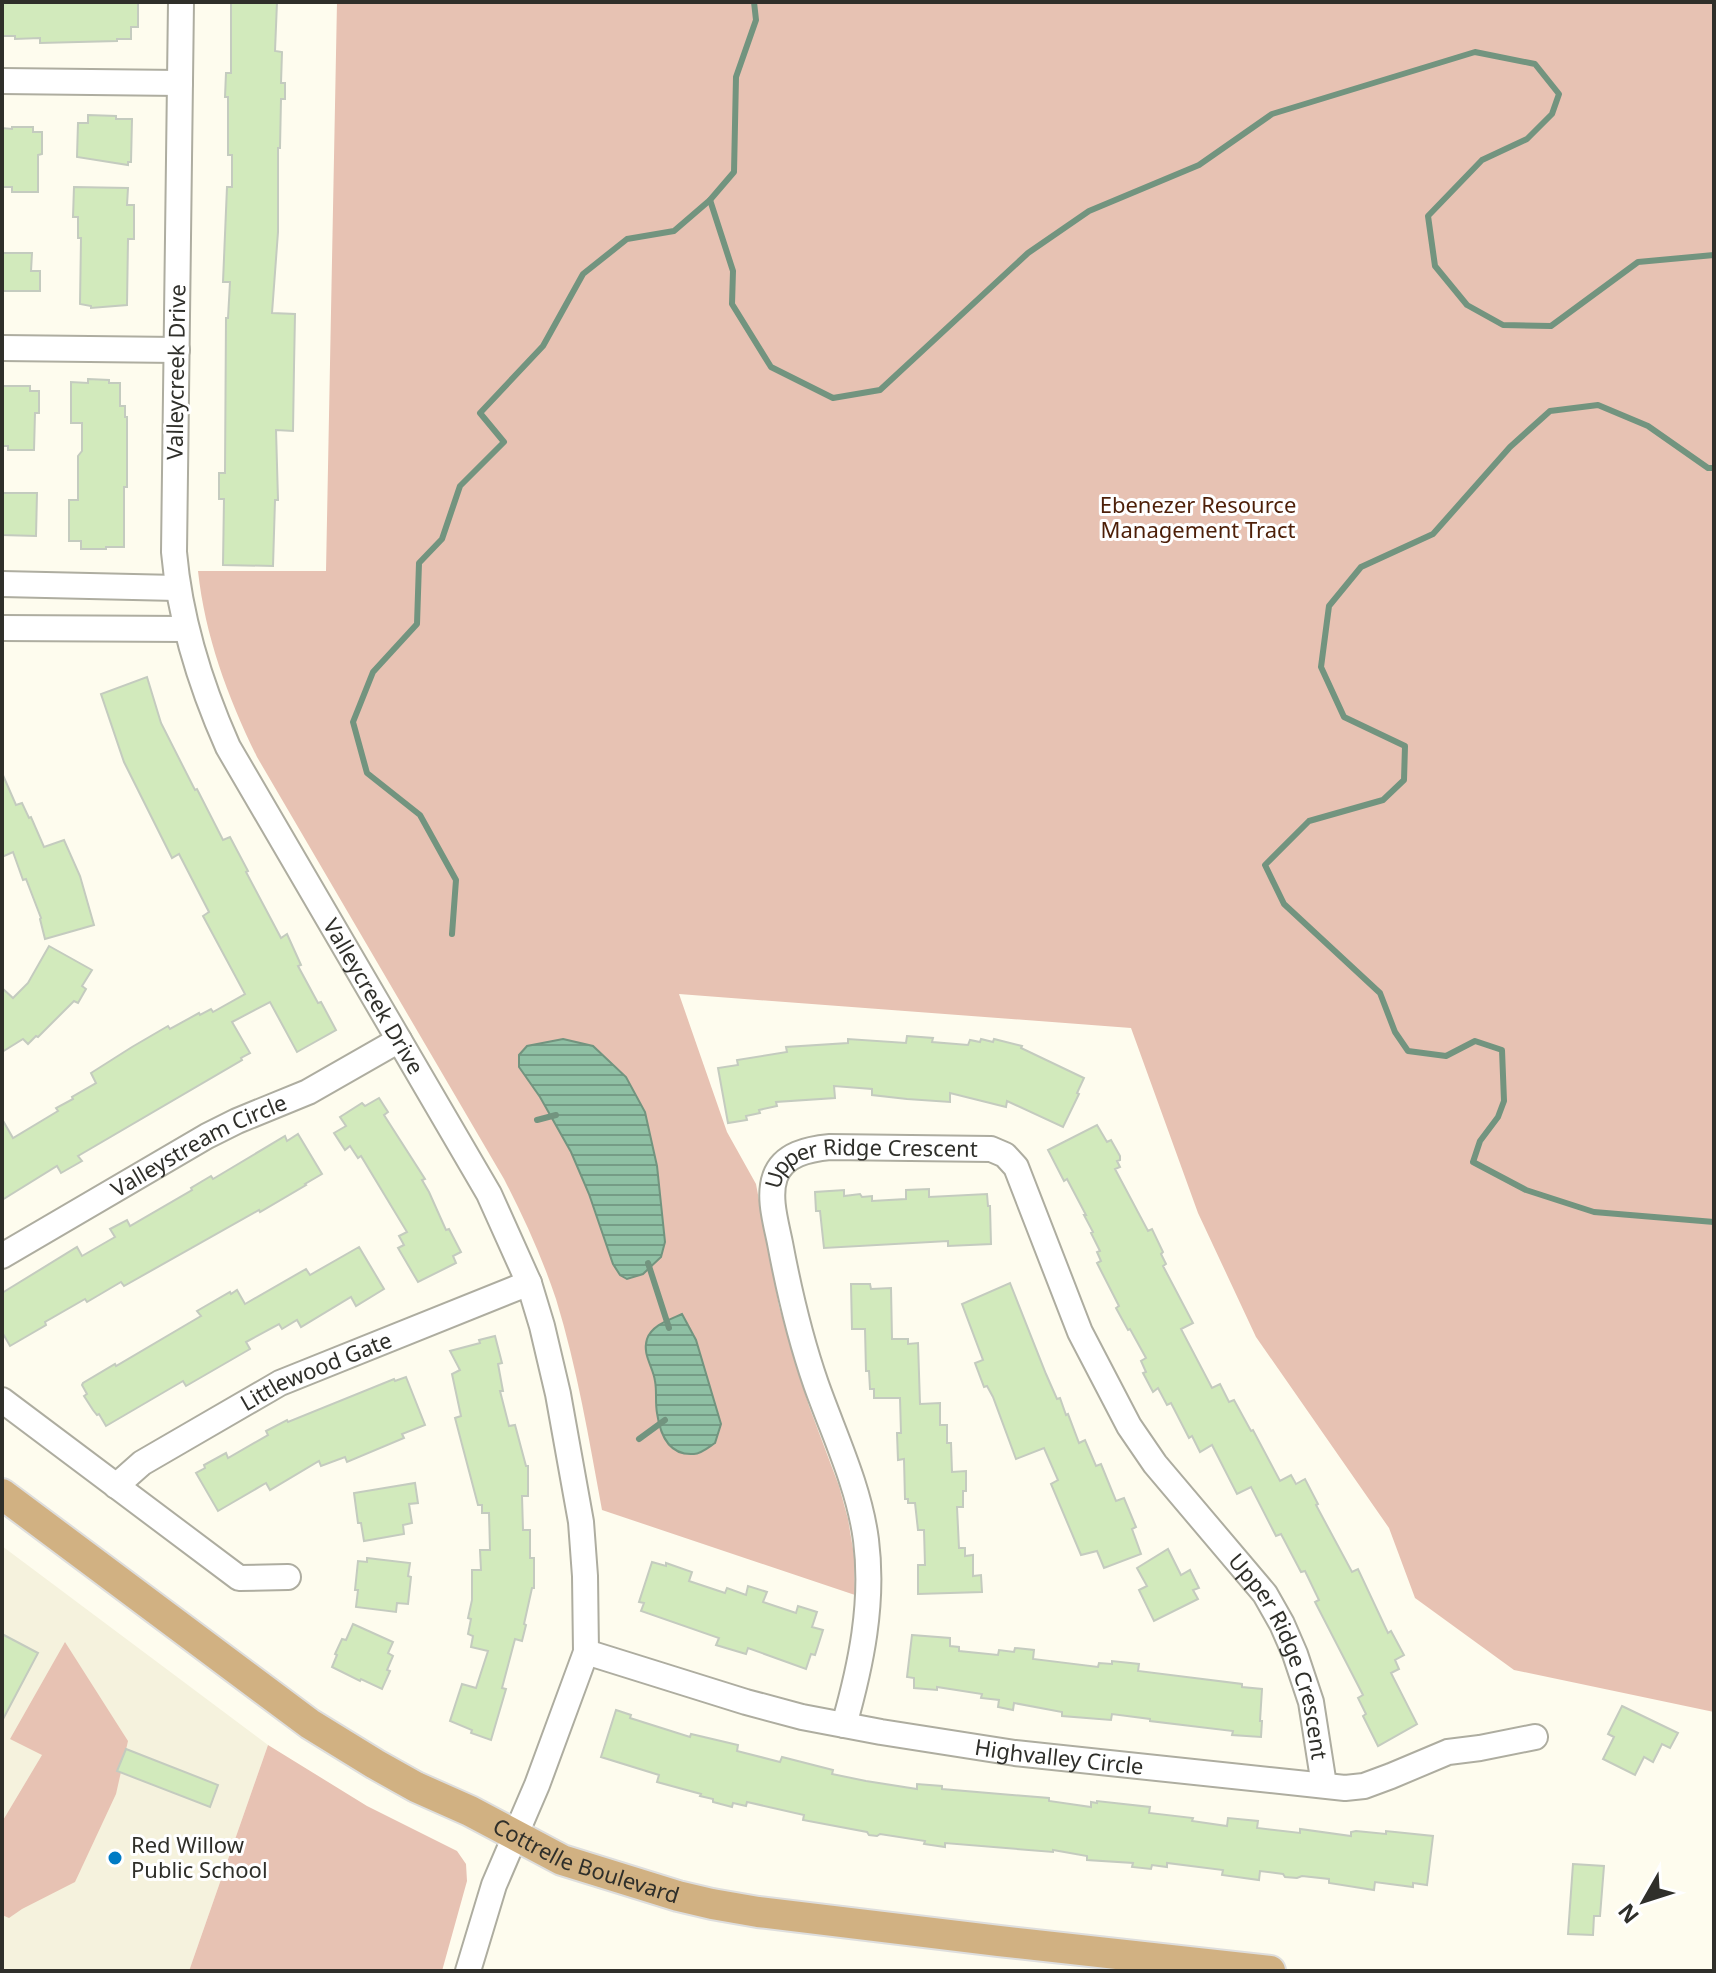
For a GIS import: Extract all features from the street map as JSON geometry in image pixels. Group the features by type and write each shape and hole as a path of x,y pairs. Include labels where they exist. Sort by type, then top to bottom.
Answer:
{"main road":[{"name":"Cottrelle Boulevard","path":"2,1494 310,1724 416,1787 470,1811 562,1860 712,1904 758,1912 1270,1971"}],"street":[{"name":"Valleycreek Drive","path":"181,2 174,552 177,588 186,629 204,688 228,747 489,1194 529,1283 554,1372 581,1522 586,1652 537,1785 494,1885 468,1971"},
{"path":"2,81 180,83"},
{"path":"2,348 177,350"},
{"path":"2,584 177,588"},
{"path":"2,628 186,629"},
{"name":"Valleystream Circle","path":"2,1256 207,1136 318,1087 399,1040"},
{"name":"Upper Ridge Crescent","path":"844,1725 868,1611 866,1536 851,1479 793,1309 776,1222 773,1197 775,1177 783,1164 796,1154 811,1149 991,1149 1005,1155 1024,1182 1080,1332 1129,1426 1155,1464 1265,1594 1282,1624 1311,1702 1324,1785"},
{"name":"Littlewood Gate","path":"116,1486 142,1463 280,1383 529,1283"},
{"path":"2,1400 239,1578 288,1577"},
{"name":"Highvalley Circle","path":"586,1652 746,1702 844,1725 1015,1753 1345,1788 1364,1786 1448,1752 1535,1737"}],"shaded area":[{"path":"563,1039 593,1046 626,1077 645,1112 657,1166 665,1242 661,1257 643,1274 627,1279 613,1264 571,1152 519,1067 519,1055 527,1046"},
{"path":"682,1314 696,1340 721,1424 715,1443 694,1454 678,1451 663,1436 657,1413 655,1381 646,1350 647,1339 653,1330"},
{"name":"Red Willow Public School","path":"2,1546 268,1745 189,1971 2,1971"}],"green space":[{"name":"Ebenezer Resource Management Tract","path":"337,2 1714,2 1714,1712 1514,1670 1415,1598 1389,1528 1256,1337 1198,1213 1131,1028 679,994 727,1132 756,1184 779,1306 848,1519 854,1555 855,1595 602,1510 570,1351 556,1299 532,1238 504,1179 257,757 219,666 201,595 198,571 326,571"},
{"path":"65,1642 128,1741 116,1794 75,1882 9,1918 2,1915 2,1822 42,1755 10,1739"},
{"path":"268,1745 367,1806 457,1851 466,1864 467,1881 442,1971 189,1971"}],"building":[{"path":"2,2 138,3 138,27 131,27 131,39 117,41 40,43 40,38 15,39 15,36 2,36"},
{"path":"231,2 277,2 275,51 282,52 281,83 285,83 278,148 278,232 272,313 295,314 293,431 276,430 278,500 275,500 273,566 223,565 224,499 219,499 219,473 225,473 226,318 230,282 223,282 227,187 232,187 232,155 228,155 228,97 225,97 226,73 231,73"},
{"path":"88,115 132,119 131,162 128,165 77,157 78,123 88,123"},
{"path":"33,127 33,132 42,132 42,154 38,155 38,192 12,192 12,187 2,187 2,128"},
{"path":"74,187 128,188 127,205 134,205 134,239 128,239 127,305 91,308 80,304 81,238 78,238 78,217 73,217"},
{"path":"2,253 32,253 31,271 40,271 40,291 2,291"},
{"path":"88,379 120,383 120,406 125,406 127,487 124,487 124,547 81,549 81,541 69,541 69,500 78,500 78,456 82,451 82,423 71,423 71,382 88,383"},
{"path":"2,386 30,386 30,391 39,391 34,450 8,450 8,446 2,446"},
{"path":"2,493 37,493 36,536 2,535"},
{"path":"147,677 161,723 195,790 223,840 230,837 281,938 287,934 301,965 298,966 336,1030 297,1052 270,1002 232,1022 250,1053 242,1060 78,1156 82,1161 61,1173 57,1166 2,1200 2,1119 13,1138 96,1083 91,1073 132,1047 168,1026 170,1029 211,1009 213,1012 245,994 203,916 209,912 179,854 172,858 124,762 101,694"},
{"path":"2,773 16,805 22,803 44,847 64,840 80,876 94,925 45,939 41,918 13,852 2,857"},
{"path":"49,946 92,970 82,986 86,989 78,1003 74,1001 38,1037 28,1044 23,1039 2,1052 2,988 13,998 28,983"},
{"path":"907,1036 968,1045 970,1040 993,1042 994,1039 1022,1046 1084,1078 1063,1127 1007,1101 1006,1107 950,1093 950,1102 907,1099 872,1095 872,1089 834,1086 835,1098 776,1102 777,1106 746,1116 747,1120 728,1123 718,1068 738,1065 737,1060 787,1052 786,1047 848,1043 848,1039 906,1043"},
{"path":"379,1098 388,1112 384,1115 425,1179 422,1180 446,1230 449,1229 461,1252 453,1256 456,1263 418,1282 398,1248 404,1245 399,1236 407,1232 361,1156 358,1158 350,1146 345,1150 334,1133 346,1126 340,1117 362,1103 365,1106"},
{"path":"1097,1125 1120,1156 1117,1161 1120,1167 1115,1169 1148,1231 1152,1229 1163,1252 1161,1254 1166,1264 1163,1266 1193,1323 1181,1329 1212,1388 1220,1384 1229,1402 1234,1400 1280,1481 1291,1475 1296,1484 1305,1479 1352,1572 1358,1569 1388,1633 1391,1631 1404,1655 1395,1660 1399,1669 1391,1673 1417,1724 1378,1746 1363,1716 1366,1714 1358,1698 1363,1695 1315,1602 1319,1600 1305,1571 1301,1572 1281,1534 1276,1536 1251,1487 1237,1494 1212,1445 1200,1452 1171,1403 1167,1405 1158,1388 1153,1392 1143,1373 1146,1372 1141,1361 1146,1358 1116,1308 1119,1306 1097,1263 1101,1261 1097,1252 1100,1251 1086,1215 1048,1150"},
{"path":"298,1134 322,1174 260,1212 124,1286 121,1282 87,1302 85,1299 10,1346 2,1332 2,1293 77,1247 82,1256 115,1237 110,1229 127,1220 130,1226 211,1176 213,1179 285,1136 287,1141"},
{"path":"929,1189 929,1197 987,1194 991,1244 948,1246 948,1241 824,1248 815,1192 844,1190 844,1196 872,1196 872,1201 906,1199 906,1190"},
{"path":"359,1247 384,1289 356,1306 351,1297 301,1327 297,1320 282,1329 279,1324 246,1342 250,1349 186,1386 183,1381 106,1426 84,1396 87,1394 83,1383 201,1316 197,1311 230,1292 237,1290 245,1304 306,1269 310,1275"},
{"path":"1010,1283 1046,1374 1057,1399 1060,1398 1068,1414 1079,1443 1085,1440 1096,1466 1101,1464 1116,1501 1124,1498 1136,1527 1132,1529 1141,1554 1104,1568 1097,1551 1081,1555 1051,1484 1058,1480 1044,1448 1016,1459 993,1397 987,1386 984,1387 975,1363 983,1360 962,1304"},
{"path":"851,1284 870,1284 871,1289 891,1288 892,1339 908,1339 908,1344 918,1343 920,1404 940,1403 940,1425 947,1425 947,1443 951,1443 952,1472 966,1471 963,1507 957,1507 959,1548 965,1548 965,1556 973,1555 973,1576 981,1575 982,1592 918,1594 918,1565 925,1565 924,1530 918,1530 915,1503 908,1503 905,1499 904,1459 898,1460 900,1398 874,1398 874,1389 870,1389 869,1371 866,1371 865,1329 852,1329"},
{"path":"495,1336 502,1363 498,1364 503,1391 500,1391 509,1426 515,1425 528,1466 528,1496 522,1496 523,1530 530,1530 534,1588 522,1641 515,1639 502,1688 506,1689 491,1740 450,1721 462,1684 476,1688 488,1651 471,1647 473,1636 468,1634 471,1619 468,1618 472,1600 472,1570 481,1570 480,1550 490,1550 489,1513 482,1513 482,1505 478,1505 455,1418 461,1416 452,1374 460,1370 450,1351"},
{"path":"406,1377 425,1425 402,1434 404,1438 347,1462 345,1457 321,1466 319,1461 270,1490 266,1483 218,1511 196,1473 226,1453 228,1458 268,1435 266,1431 287,1420"},
{"path":"415,1483 418,1503 409,1504 412,1523 403,1525 404,1534 364,1541 354,1493"},
{"path":"1168,1549 1181,1575 1190,1570 1199,1588 1193,1590 1198,1599 1154,1621 1139,1590 1147,1586 1137,1568"},
{"path":"367,1558 410,1563 408,1604 397,1603 396,1612 356,1607 358,1561 367,1562"},
{"path":"652,1562 666,1566 666,1563 692,1572 689,1581 725,1593 727,1588 746,1595 748,1586 767,1592 763,1602 796,1613 798,1606 817,1612 812,1627 823,1630 815,1655 811,1654 806,1669 748,1648 746,1654 716,1645 719,1638 641,1611 644,1603 639,1602"},
{"path":"353,1624 393,1642 388,1653 393,1656 387,1670 390,1671 382,1689 332,1667 342,1639 346,1640"},
{"path":"2,1634 38,1653 2,1721"},
{"path":"912,1635 950,1638 950,1646 959,1647 959,1651 998,1655 999,1650 1034,1650 1033,1659 1098,1667 1099,1663 1112,1664 1112,1661 1139,1664 1138,1671 1262,1689 1261,1737 1232,1735 1233,1731 1112,1714 1111,1720 1062,1716 1062,1712 1014,1703 1013,1710 998,1707 999,1700 981,1698 982,1694 937,1687 937,1690 914,1688 914,1678 907,1677"},
{"path":"1622,1706 1678,1733 1670,1748 1662,1744 1653,1762 1644,1757 1635,1775 1603,1759 1614,1737 1608,1734"},
{"path":"616,1710 631,1715 630,1718 690,1737 691,1734 738,1745 737,1751 780,1762 782,1757 833,1770 832,1774 917,1789 917,1784 1049,1798 1049,1801 1091,1807 1091,1802 1097,1801 1150,1807 1149,1813 1193,1818 1192,1821 1227,1826 1228,1818 1258,1821 1257,1828 1300,1833 1300,1829 1351,1836 1351,1832 1356,1831 1386,1834 1386,1831 1433,1836 1427,1885 1413,1883 1413,1887 1375,1882 1374,1890 1329,1883 1329,1879 1285,1877 1283,1874 1260,1871 1259,1880 1222,1875 1223,1870 1167,1863 1167,1867 1152,1865 1151,1869 1132,1867 1133,1863 1087,1860 1087,1856 1053,1850 945,1843 945,1847 924,1844 925,1841 869,1835 867,1832 803,1820 804,1815 747,1802 746,1806 733,1803 732,1807 713,1802 713,1799 701,1794 657,1782 659,1775 601,1757"},
{"path":"126,1749 218,1785 210,1807 117,1771"},
{"path":"1573,1864 1604,1866 1600,1916 1594,1916 1593,1935 1568,1934"}],"waterway":[{"path":"452,934 456,880 420,815 367,773 353,722 373,672 417,624 419,563 442,539 460,486 504,442 480,413 543,346 583,274 627,239 674,231 710,200 734,172 736,77 756,20 754,2"},
{"path":"710,200 733,271 732,304 771,367 833,398 880,390 1028,253 1089,211 1199,165 1272,114 1475,52 1535,64 1559,94 1552,114 1527,139 1482,160 1428,216 1435,266 1467,305 1503,325 1551,326 1638,262 1714,255"},
{"path":"1714,468 1708,468 1648,426 1598,405 1550,411 1510,447 1433,534 1361,567 1329,606 1321,667 1344,717 1405,746 1404,780 1383,800 1309,821 1265,865 1284,904 1380,993 1395,1032 1408,1051 1446,1056 1475,1041 1502,1050 1504,1101 1498,1117 1480,1141 1473,1162 1526,1190 1594,1212 1714,1222"},
{"path":"537,1120 556,1115"},
{"path":"648,1263 669,1328"},
{"path":"639,1439 665,1420"}],"place":[{"name":"Red Willow Public School","path":"115,1858"}]}
